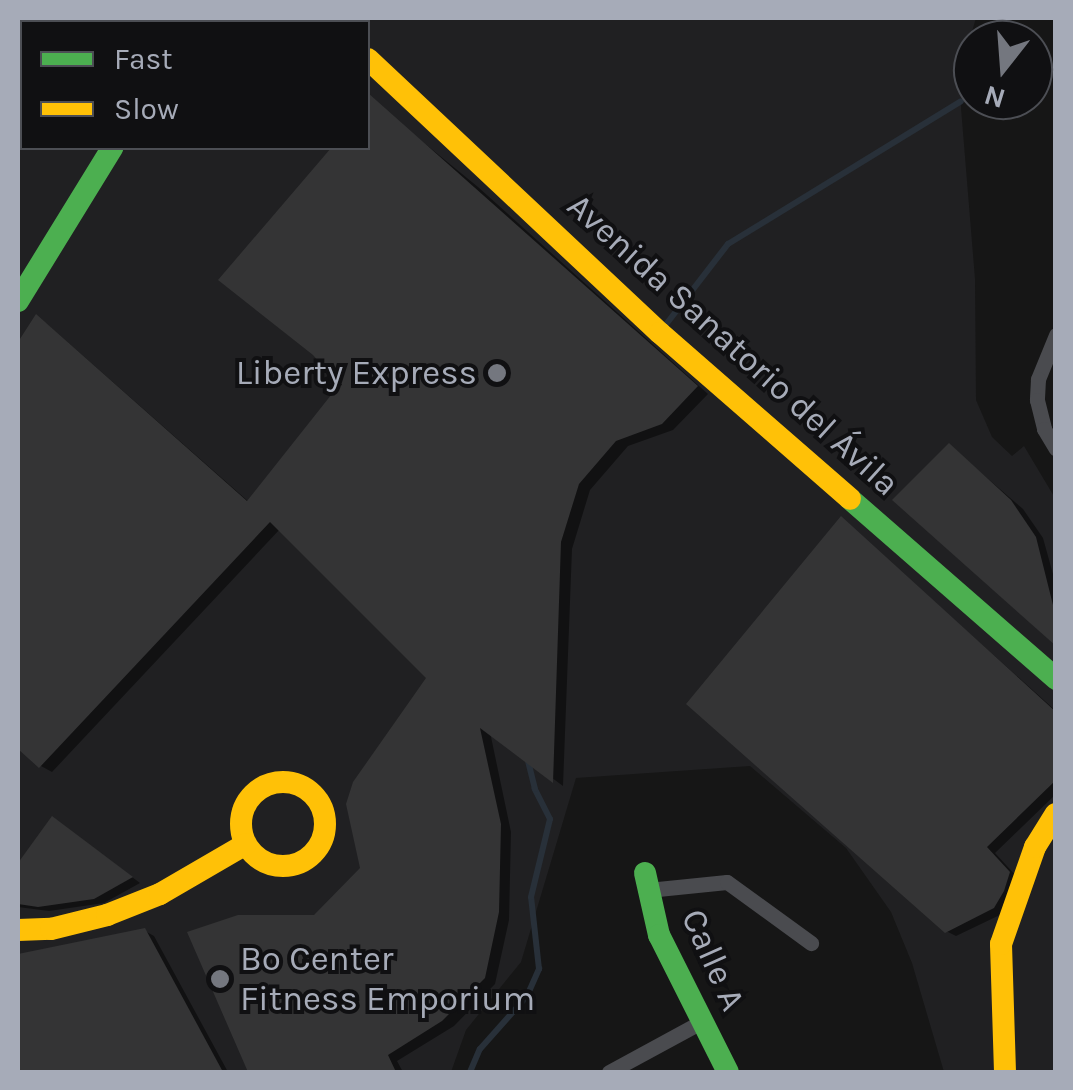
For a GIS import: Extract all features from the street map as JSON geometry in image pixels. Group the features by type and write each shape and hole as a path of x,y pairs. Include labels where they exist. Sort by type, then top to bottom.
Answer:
{"street":[{"name":"Avenida Sanatorio del Ávila","path":"370,60 660,333 1056,679"},
{"path":"18,301 111,150"},
{"path":"1056,336 1037,400 1044,430 1056,450"},
{"path":"1005,1072 1001,944 1035,848 1056,814"},
{"path":"18,930 51,928 106,915 160,894 246,844"},
{"path":"646,882 726,882 811,943"},
{"name":"Calle A","path":"646,882 658,935 728,1072"},
{"path":"609,1072 702,1022"}],"shaded area":[{"path":"18,18 976,18 953,20 953,120 962,120 975,279 976,400 992,437 1012,456 1024,446 1055,498 1055,1072 944,1072 912,963 891,912 846,848 750,766 576,778 521,962 466,1030 451,1072 18,1072"}],"building":[{"path":"370,95 698,386 662,424 616,441 579,484 561,542 553,783 480,728 501,824 499,912 485,978 442,1021 388,1055 396,1072 248,1072 187,932 238,915 314,915 360,868 346,804 353,782 426,678 270,522 39,768 18,749 18,342 36,314 247,501 339,385 313,355 218,280 329,150 370,150"},
{"path":"949,443 1011,500 1036,537 1056,617 1056,646 892,500"},
{"path":"841,516 1056,712 1056,780 987,847 1010,872 1004,891 994,908 945,933 686,704"},
{"path":"52,816 133,877 94,899 38,907 18,904 18,863"},
{"path":"145,928 223,1072 18,1072 18,954"}],"waterway":[{"path":"664,327 728,244 953,106"},
{"path":"470,1072 480,1049 527,996 539,969 531,897 550,819 535,789 528,761"}],"traffic: fast":[{"path":"18,301 111,150"},
{"path":"850,499 1056,679"},
{"path":"645,873 659,935 728,1072"}],"traffic: slow":[{"path":"370,61 660,333 850,499"},
{"path":"283,782 306,789 318,801 325,824 318,847 306,859 283,866 260,859 248,847 241,824 248,801 260,789 283,782"},
{"path":"1005,1072 1001,944 1035,847 1056,814"},
{"path":"18,930 51,929 107,915 160,894 246,844"}],"place":[{"name":"Liberty Express","path":"497,373"},
{"name":"Bo Center Fitness Emporium","path":"220,979"}]}
